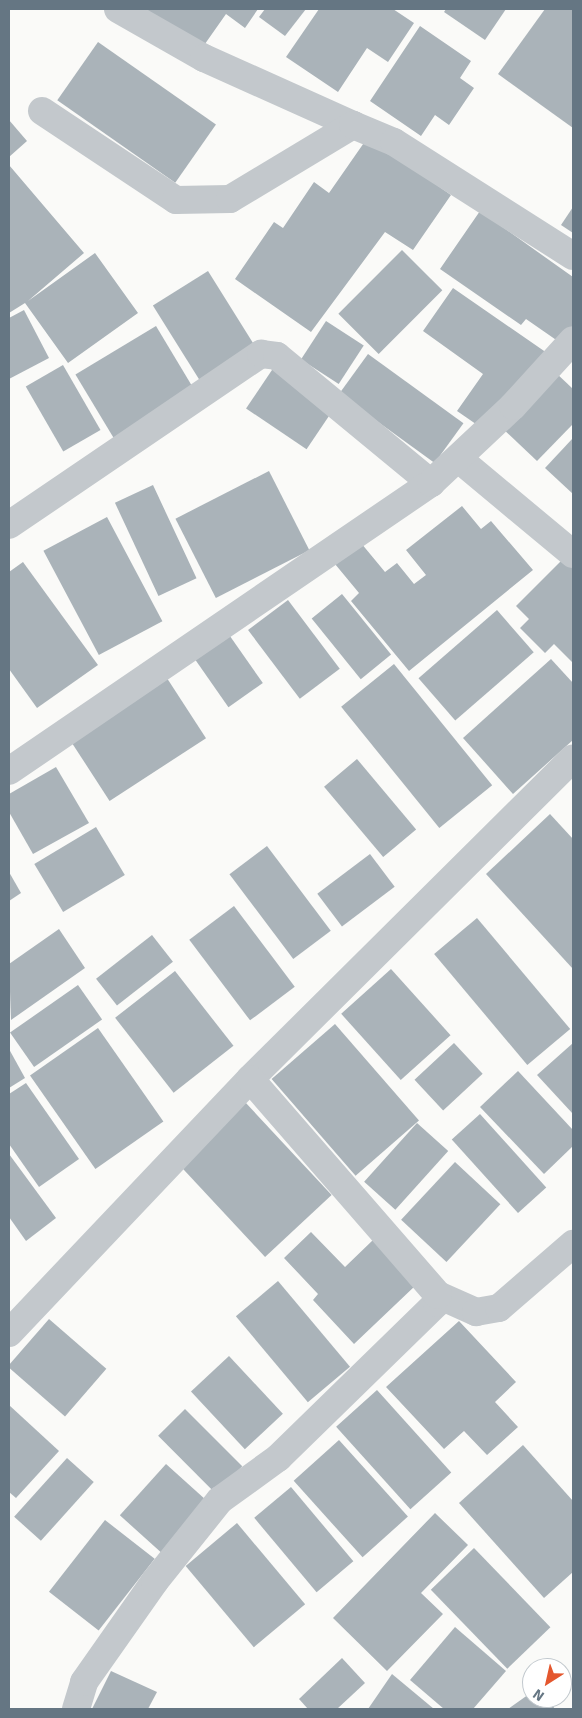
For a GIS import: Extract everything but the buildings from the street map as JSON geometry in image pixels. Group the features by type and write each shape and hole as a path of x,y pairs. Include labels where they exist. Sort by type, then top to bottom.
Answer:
{"street":[{"path":"118,9 189,50 394,142 573,256"},
{"path":"42,111 176,200 230,199 353,125"},
{"path":"9,771 431,483 460,460 573,340"},
{"path":"9,525 261,354 277,356 431,483"},
{"path":"460,460 573,554"},
{"path":"9,1333 250,1079 573,758"},
{"path":"250,1079 438,1295 476,1312 499,1308 573,1244"},
{"path":"76,1709 84,1682 155,1581 220,1500 278,1458 437,1303 438,1295"}]}
